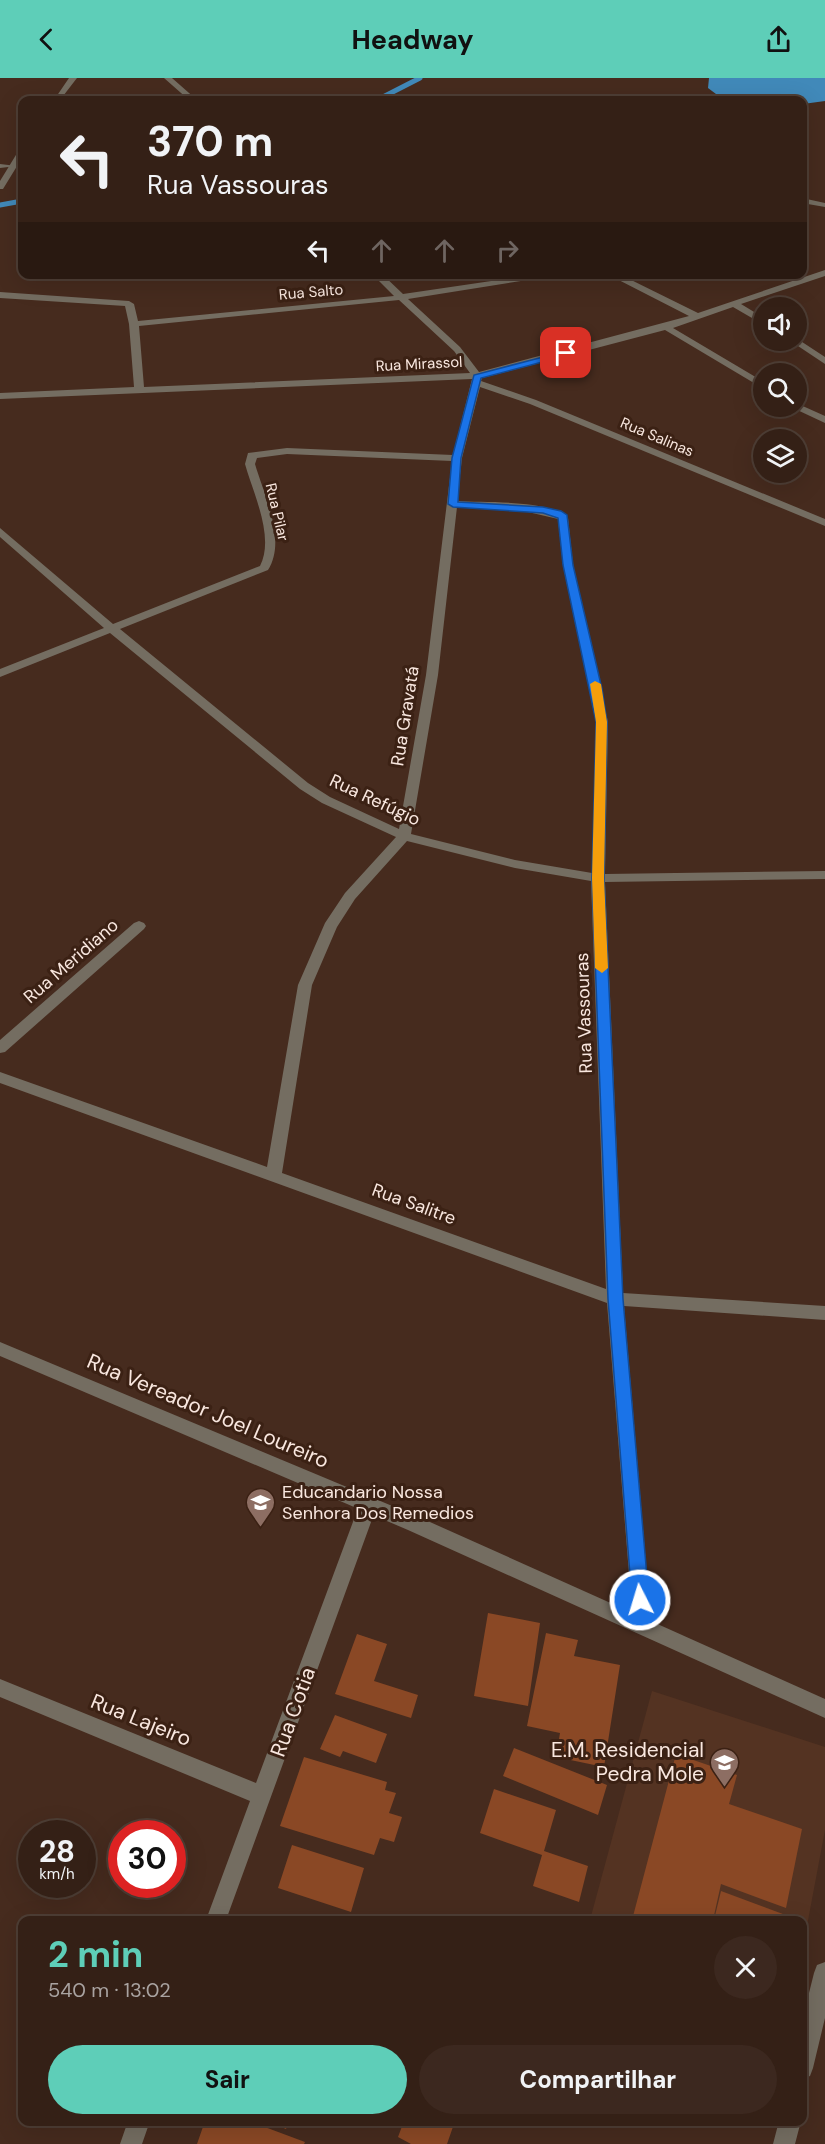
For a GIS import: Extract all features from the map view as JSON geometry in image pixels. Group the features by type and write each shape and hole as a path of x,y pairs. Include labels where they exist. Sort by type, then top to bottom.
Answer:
{"street":[{"path":"60,96 73,78"},
{"path":"168,78 188,96"},
{"path":"0,187 18,158"},
{"path":"0,166 13,166"},
{"name":"Rua Mirassol","path":"0,396 476,380 666,327 825,273"},
{"path":"381,279 457,349 476,380"},
{"name":"Rua Salto","path":"134,324 400,298 527,279"},
{"path":"620,279 696,316"},
{"path":"0,296 120,302 131,307 139,391"},
{"path":"734,304 753,315"},
{"path":"666,327 753,379"},
{"path":"807,349 825,361"},
{"name":"Rua Gravatá","path":"404,836 432,675 453,504 456,458 476,380"},
{"name":"Rua Salinas","path":"476,380 825,524"},
{"path":"807,411 825,420"},
{"name":"Rua Pilar","path":"0,673 249,574 268,562 271,554 268,532 250,464 252,455 287,451 456,458"},
{"name":"Rua Vassouras","path":"453,504 543,510 558,513 565,522 568,565 602,722 598,878 615,1299 642,1623"},
{"name":"Rua Refúgio","path":"0,531 112,629 304,786 326,800 404,836 515,864 598,878 825,875"},
{"path":"274,1174 305,985 330,926 350,896 404,836"},
{"name":"Rua Meridiano","path":"0,1048 139,926"},
{"name":"Rua Salitre","path":"0,1077 615,1299 825,1313"},
{"name":"Rua Vereador Joel Loureiro","path":"0,1349 369,1503 642,1623 825,1709"},
{"name":"Rua Cotia","path":"218,1916 369,1503"},
{"name":"Rua Lajeiro","path":"0,1688 263,1796"},
{"path":"807,2047 825,1973"},
{"path":"131,2144 138,2126"},
{"path":"784,2144 789,2126"}],"shaded area":[{"name":"E.M. Residencial Pedra Mole","path":"652,1691 825,1747 825,1830 807,1926 807,1916 591,1916"}],"water":[{"path":"709,78 825,78 825,101 807,103 807,96 719,96 708,88"}],"building":[{"path":"488,1613 540,1623 528,1706 474,1696"},
{"path":"546,1633 578,1640 574,1656 620,1665 604,1767 556,1757 560,1733 527,1726"},
{"path":"357,1634 387,1644 374,1681 418,1695 411,1718 335,1694"},
{"path":"335,1715 387,1734 376,1763 343,1751 340,1757 320,1749"},
{"path":"514,1748 607,1785 598,1815 503,1776"},
{"path":"676,1754 737,1775 729,1804 802,1829 786,1908 721,1884 714,1916 633,1916"},
{"path":"304,1757 387,1782 385,1790 396,1793 389,1813 402,1817 394,1842 380,1838 374,1855 280,1826"},
{"path":"494,1789 556,1810 544,1851 588,1866 579,1902 533,1886 542,1855 480,1833"},
{"path":"292,1845 364,1868 351,1912 278,1888"},
{"path":"721,1891 788,1916 715,1916"},
{"path":"203,2126 262,2126 305,2142 304,2144 197,2144"},
{"path":"402,2126 453,2126 447,2144 411,2144 398,2137"}],"waterway":[{"path":"385,96 420,78"},
{"path":"0,205 18,202"}],"slow traffic":[{"path":"595,684 602,722 598,878 602,968"}],"place":[{"name":"Educandario Nossa Senhora Dos Remedios","path":"261,1528"},
{"name":"E.M. Residencial Pedra Mole","path":"725,1788"}],"route":[{"path":"566,353 477,376 456,458 453,504 543,510 558,513 563,518 568,565 602,722 598,878 615,1299 640,1600"}]}
